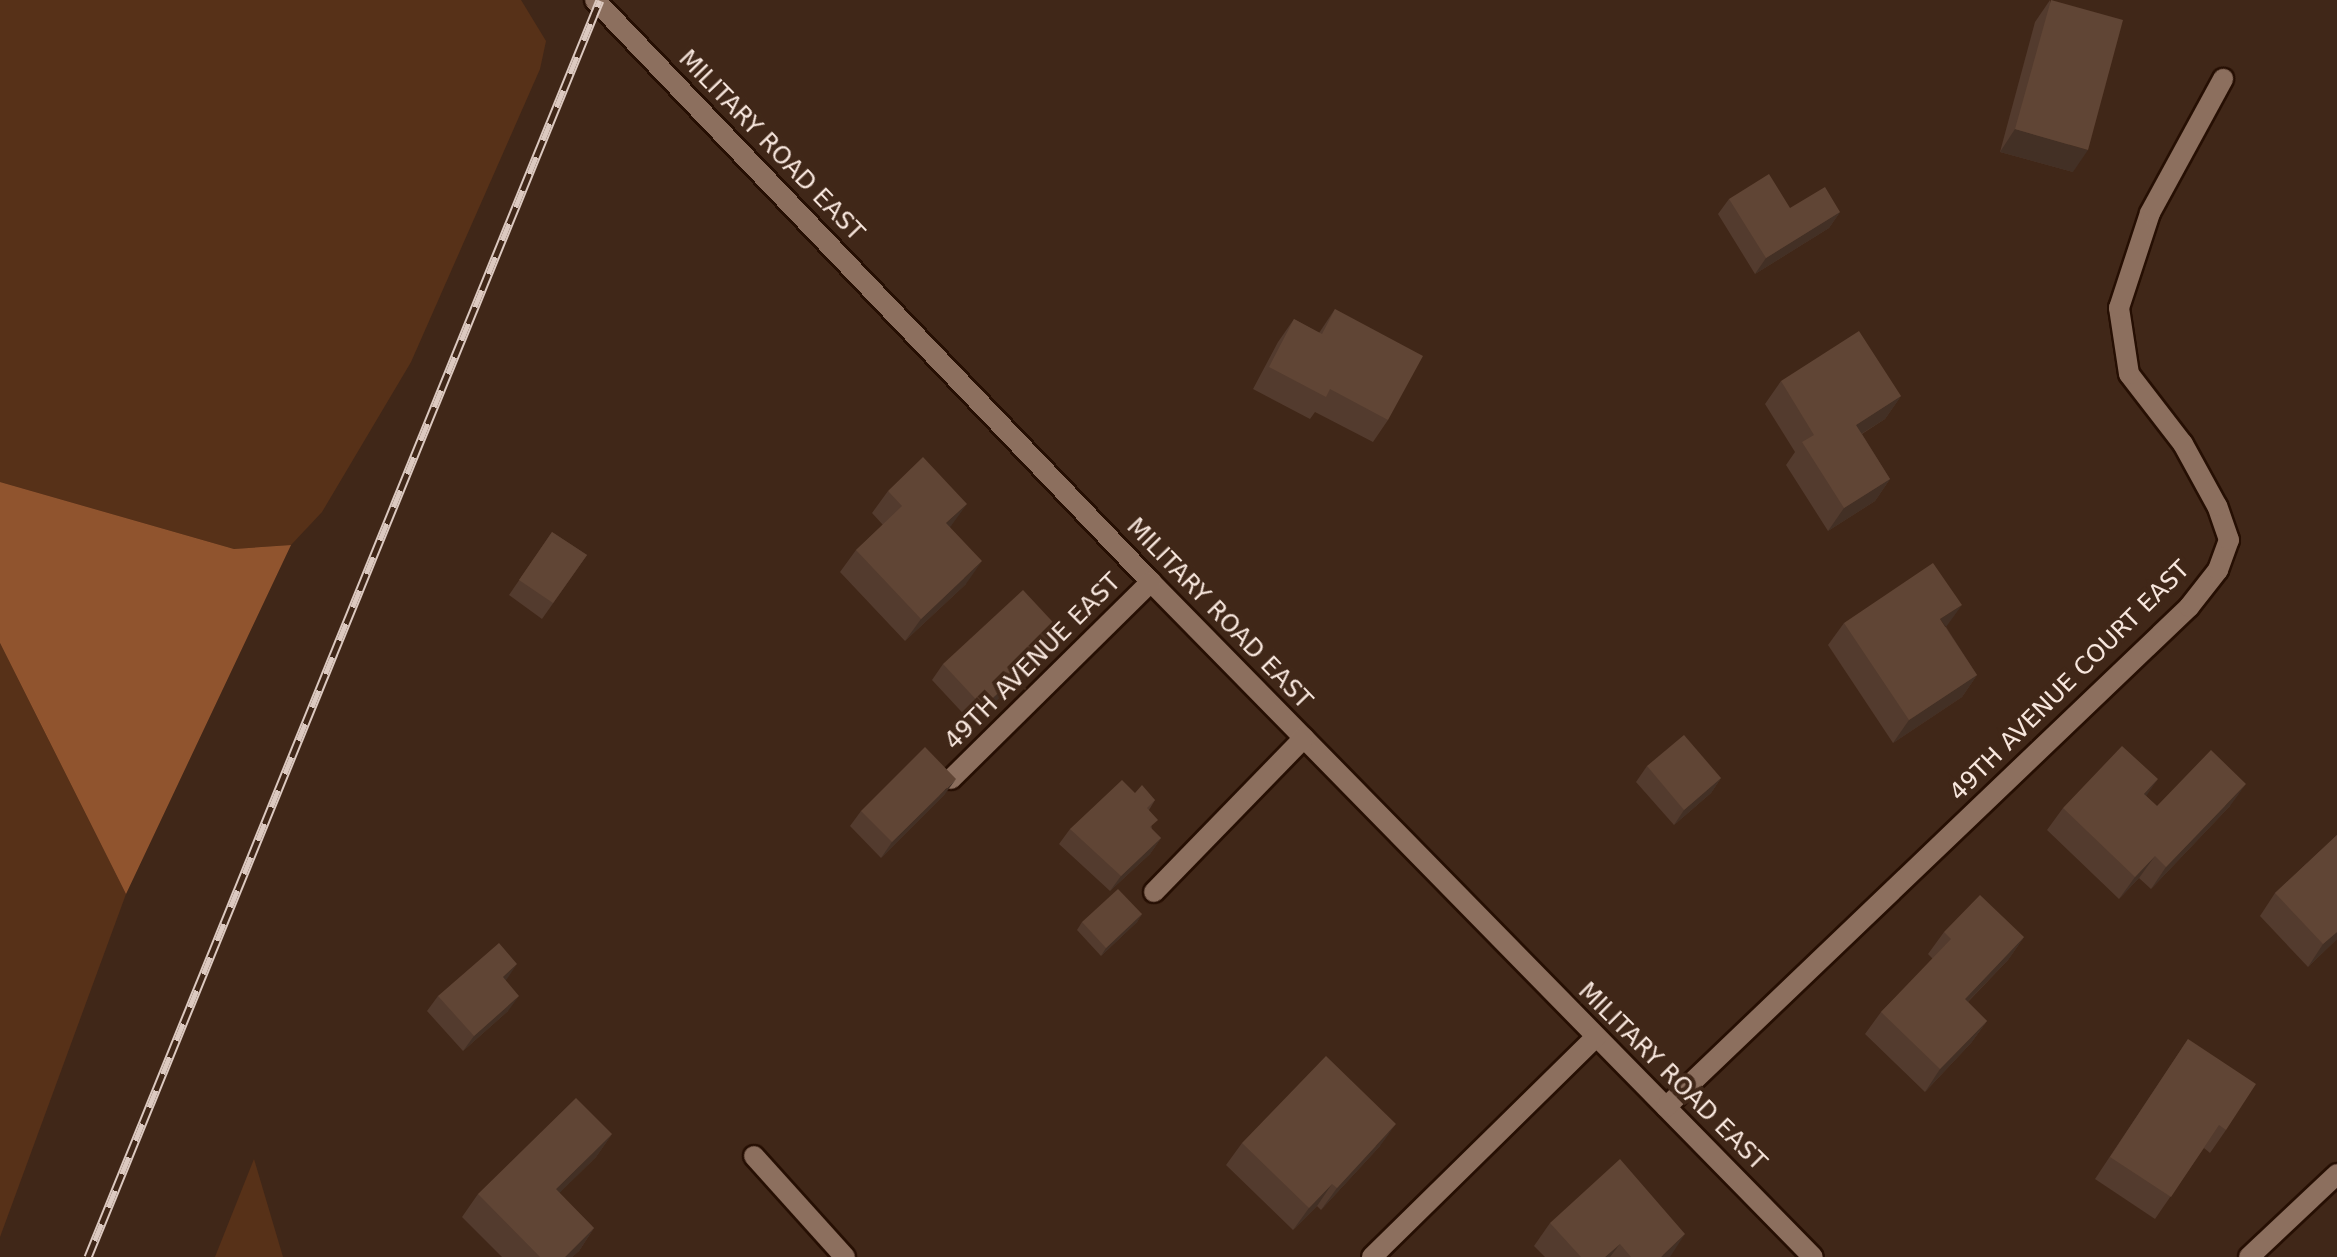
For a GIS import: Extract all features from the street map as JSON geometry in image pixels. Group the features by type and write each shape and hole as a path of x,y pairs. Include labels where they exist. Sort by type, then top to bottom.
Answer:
{"street":[{"name":"MILITARY ROAD EAST","path":"595,0 1151,582 1813,1257"},
{"name":"49TH AVENUE COURT EAST","path":"1666,1107 2189,607 2218,570 2229,540 2217,506 2183,444 2129,374 2119,308 2150,213 2223,79"},
{"name":"49TH AVENUE EAST","path":"951,779 1151,582"},
{"path":"1154,892 1304,738"},
{"path":"1372,1257 1596,1037"},
{"path":"754,1156 845,1257"},
{"path":"2249,1257 2337,1174"}],"shaded area":[{"path":"0,0 521,0 546,41 540,69 411,362 322,512 291,545 234,549 0,482"},
{"path":"0,482 234,549 291,545 126,894 0,643"},
{"path":"0,643 126,894 0,1237"},
{"path":"254,1159 283,1257 215,1257"}],"building":[{"path":"2051,0 2123,20 2088,150 2015,129"},
{"path":"1769,174 1790,208 1825,187 1840,212 1766,258 1729,199"},
{"path":"1335,309 1423,356 1388,420 1330,389 1326,397 1269,367 1294,319 1322,334"},
{"path":"1859,331 1901,396 1856,425 1890,479 1844,508 1802,442 1814,435 1781,381"},
{"path":"923,457 967,504 946,523 982,561 921,619 856,550 902,506 888,491"},
{"path":"552,532 587,555 553,603 519,580"},
{"path":"1933,563 1962,605 1940,619 1977,675 1909,720 1844,623"},
{"path":"1023,590 1063,633 983,707 943,664"},
{"path":"1684,735 1721,778 1684,810 1647,766"},
{"path":"2122,746 2158,779 2144,794 2157,806 2211,750 2246,784 2166,867 2155,856 2135,877 2063,808"},
{"path":"925,747 956,779 892,842 861,811"},
{"path":"1122,780 1135,793 1142,785 1155,800 1147,808 1158,820 1150,827 1161,838 1121,876 1070,829"},
{"path":"2337,835 2337,932 2323,944 2275,893"},
{"path":"1118,889 1142,914 1106,948 1082,922"},
{"path":"1980,895 2024,937 1965,999 1987,1021 1940,1069 1881,1012 1951,939 1944,932"},
{"path":"499,943 517,964 503,977 519,996 474,1036 438,996"},
{"path":"2188,1039 2256,1084 2226,1130 2219,1125 2171,1197 2110,1157"},
{"path":"1326,1056 1396,1124 1337,1188 1332,1184 1309,1208 1242,1143"},
{"path":"576,1098 612,1134 556,1189 594,1228 565,1257 540,1257 478,1194"},
{"path":"1620,1159 1685,1234 1661,1257 1631,1257 1620,1244 1605,1257 1581,1257 1550,1223"}],"railway":[{"path":"88,1257 600,0"}]}
